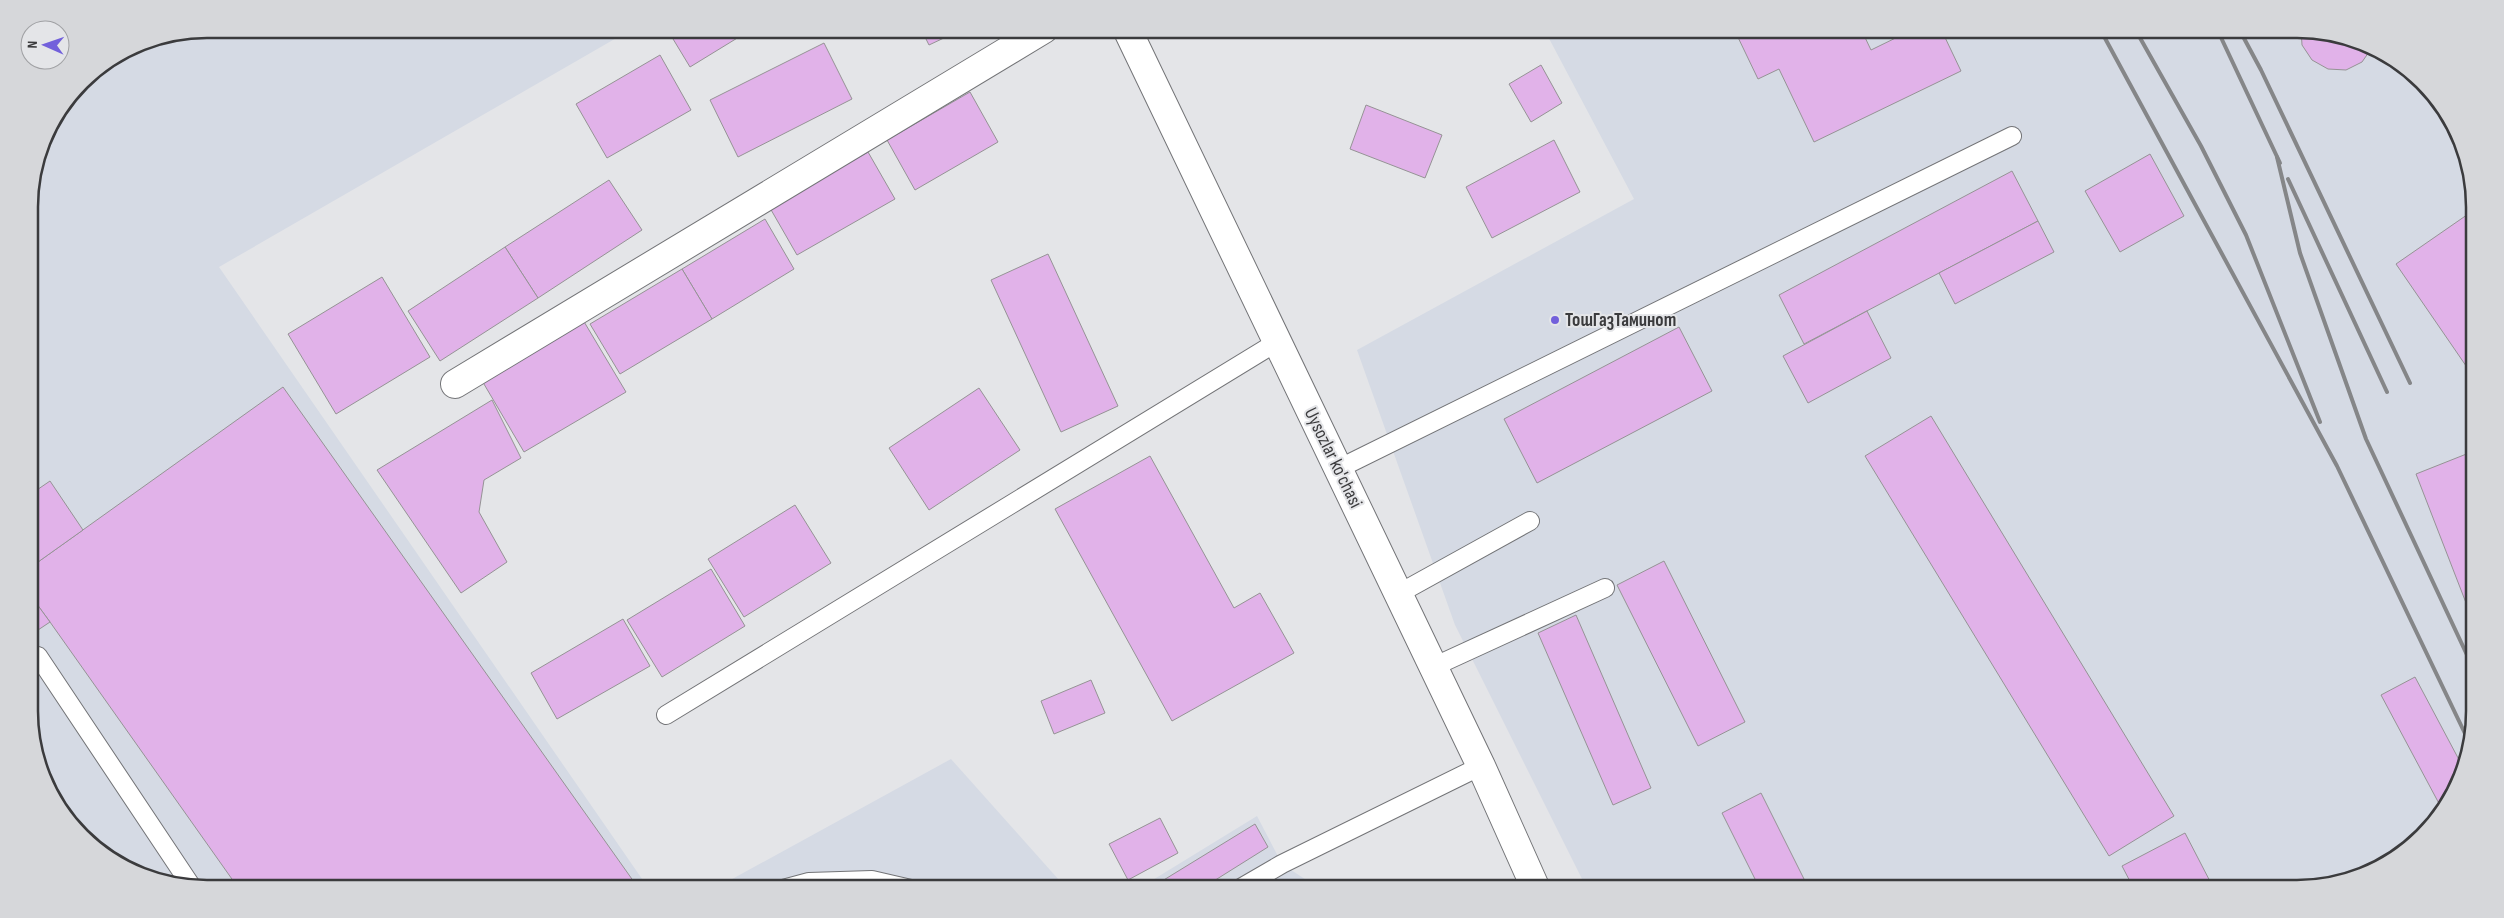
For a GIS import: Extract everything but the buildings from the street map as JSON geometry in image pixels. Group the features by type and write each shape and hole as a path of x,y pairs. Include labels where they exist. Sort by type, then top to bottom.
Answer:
{"main road":[{"path":"455,384 1029,38"},
{"name":"Uysozlar ko'chasi","path":"1131,38 1481,766 1532,880"}],"lane":[{"path":"1338,469 2012,136"},
{"path":"666,715 1277,342"},
{"path":"1398,594 1530,521"},
{"path":"1433,667 1605,588"},
{"path":"38,656 187,879"},
{"path":"1254,880 1282,864 1481,766"}],"shaded area":[{"path":"616,38 219,267 643,880 206,880 184,879 152,872 112,852 79,823 66,806 46,766 38,723 38,195 43,162 50,142 72,103 103,72 122,60 152,46 184,39"},
{"path":"1549,38 2320,39 2352,46 2392,66 2409,79 2438,112 2449,132 2458,152 2465,184 2467,206 2467,712 2465,734 2458,766 2444,796 2432,815 2401,846 2382,858 2352,872 2309,880 1582,880 1455,625 1357,350 1634,199"},
{"path":"951,759 1059,880 730,880"},
{"path":"1257,816 1282,864 1306,880 1153,880"}],"railway":[{"path":"2105,38 2337,466 2465,734"},
{"path":"2140,38 2201,146 2246,235 2320,422"},
{"path":"2221,38 2280,163"},
{"path":"2244,38 2261,70 2410,383"},
{"path":"2277,157 2300,253 2366,439 2467,655"},
{"path":"2288,179 2387,392"}],"place":[{"name":"ТошГазТаминот","path":"1555,320"}]}
